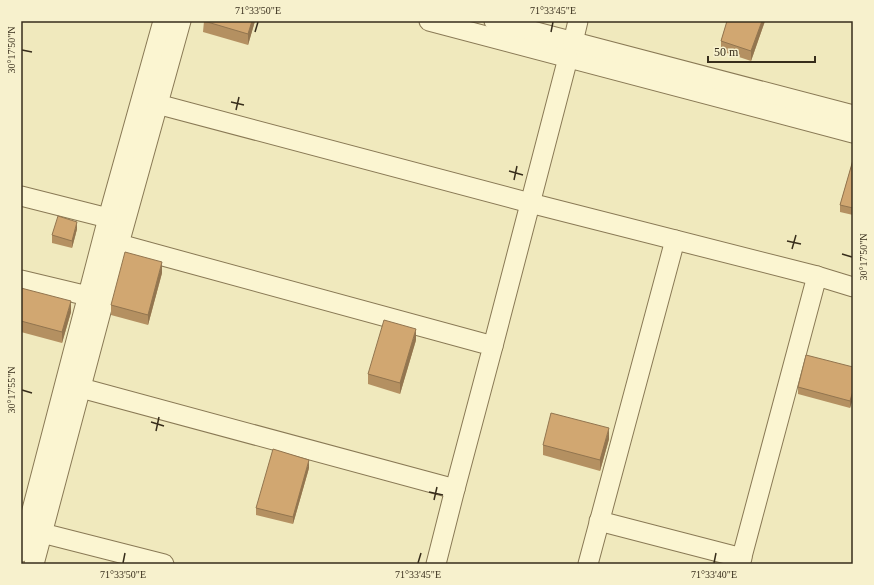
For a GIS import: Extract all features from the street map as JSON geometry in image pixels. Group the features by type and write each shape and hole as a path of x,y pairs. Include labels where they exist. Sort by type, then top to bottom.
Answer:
{"street":[{"path":"21,552 108,218 163,21"},
{"path":"34,564 119,244 181,21"},
{"path":"429,21 570,50 853,114"},
{"path":"494,21 570,50 853,133"},
{"path":"436,564 578,21"},
{"path":"157,104 530,203 817,276 853,287"},
{"path":"21,196 108,218"},
{"path":"588,564 675,240"},
{"path":"119,244 493,346"},
{"path":"599,521 741,561 817,276"},
{"path":"21,280 88,296"},
{"path":"81,388 455,489"},
{"path":"42,533 164,564"}],"building":[{"path":"204,21 252,21 248,34"},
{"path":"727,21 762,21 751,51 721,41"},
{"path":"853,160 853,208 840,205"},
{"path":"58,216 77,222 72,241 52,235"},
{"path":"125,252 162,262 148,315 111,305"},
{"path":"21,288 71,301 62,332 21,321"},
{"path":"384,320 416,329 400,383 368,374"},
{"path":"806,355 853,367 853,391 850,401 798,387"},
{"path":"551,413 609,428 600,460 543,445"},
{"path":"273,449 309,460 293,517 256,508"}]}
